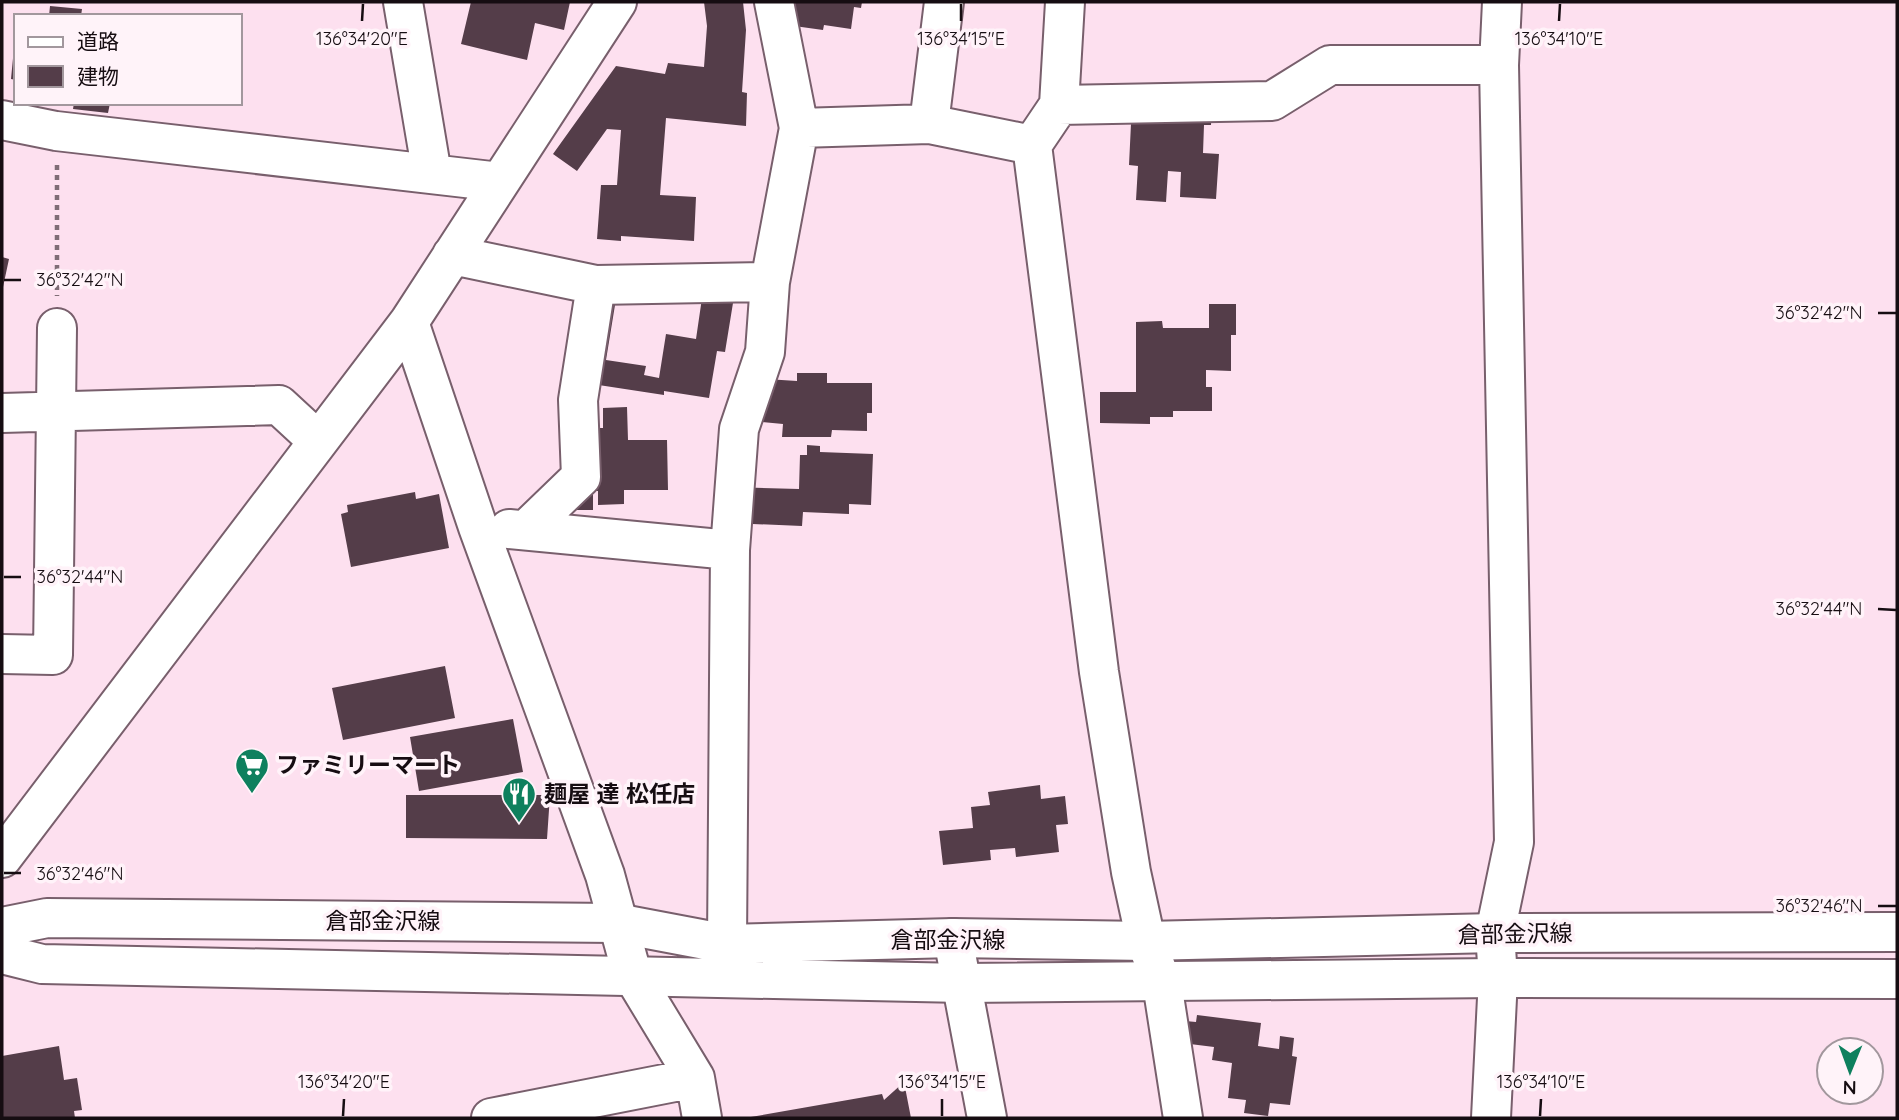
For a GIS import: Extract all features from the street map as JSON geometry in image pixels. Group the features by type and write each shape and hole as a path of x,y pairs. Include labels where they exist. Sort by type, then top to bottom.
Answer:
{"street":[{"path":"403,2 432,174"},
{"path":"2,858 409,322 617,2"},
{"path":"727,944 730,550 738,429 765,352 770,282 799,128 774,2"},
{"path":"929,124 944,2"},
{"path":"1065,2 1059,105 1032,145 1099,672 1132,872 1146,941 1162,983 1183,1118"},
{"path":"1491,1118 1498,978 1494,933 1514,842 1499,65 1502,2"},
{"path":"1059,105 1272,101 1330,65 1499,65"},
{"path":"2,120 57,131 500,182"},
{"path":"799,128 929,124 1032,145"},
{"path":"452,255 596,285 770,282"},
{"path":"527,529 581,477 578,400 596,285"},
{"path":"409,322 478,527 605,875 632,974 695,1078 702,1118"},
{"path":"2,654 53,654 57,328"},
{"path":"2,413 279,405 318,441"},
{"path":"478,527 527,529 730,550"},
{"name":"倉部金沢線","path":"2,927 47,918 616,923 727,944 953,938 1146,941 1494,933 1897,932"},
{"path":"953,938 987,1118"},
{"name":"倉部金沢線","path":"2,954 42,964 632,974 963,983 1498,978 1897,979"},
{"path":"491,1118 695,1078"}],"path":[{"path":"57,131 57,328"}],"building":[{"path":"471,2 570,2 564,30 535,23 527,60 461,44"},
{"path":"704,2 743,2 746,30 742,92 747,93 746,126 666,118 660,195 696,197 694,241 621,236 621,241 597,239 601,185 617,185 621,130 607,129 577,171 553,154 616,66 665,74 668,63 704,67 707,26"},
{"path":"783,2 862,2 861,8 854,7 851,29 824,25 823,30 780,24"},
{"path":"50,6 82,9 81,14 49,14"},
{"path":"14,48 14,80 11,79"},
{"path":"1188,98 1212,99 1211,125 1204,125 1203,153 1219,154 1216,199 1180,197 1181,172 1168,171 1166,202 1136,200 1138,166 1129,165 1132,103 1171,105 1170,122 1187,123"},
{"path":"74,105 110,105 108,113 73,109"},
{"path":"2,257 9,259 3,287 2,287"},
{"path":"702,298 733,303 725,352 717,351 709,398 664,391 664,395 579,382 605,304 615,305 606,360 646,366 644,375 659,378 666,334 696,339"},
{"path":"1209,304 1236,304 1236,335 1231,335 1231,371 1206,370 1206,387 1212,387 1212,411 1173,411 1173,417 1150,417 1150,424 1100,423 1100,392 1136,392 1136,322 1162,321 1163,328 1209,328"},
{"path":"797,373 827,373 827,383 872,383 872,413 867,413 867,431 832,430 831,437 782,437 783,424 742,420 751,378 797,381"},
{"path":"627,407 628,440 667,440 668,490 624,490 624,504 598,505 598,491 593,491 593,510 544,510 543,485 589,484 588,428 603,428 603,408"},
{"path":"807,445 820,446 820,452 873,454 871,505 849,504 849,514 803,512 802,526 730,523 731,487 799,489 800,455 807,455"},
{"path":"415,492 416,499 439,494 449,548 351,567 341,514 348,512 347,505"},
{"path":"445,666 455,718 343,740 332,688"},
{"path":"513,719 523,772 419,791 410,737"},
{"path":"1040,785 1041,799 1065,796 1068,824 1056,825 1059,852 1016,857 1015,848 990,850 991,860 943,865 939,831 973,828 971,807 990,805 988,792"},
{"path":"406,795 550,795 547,839 406,838"},
{"path":"1197,1015 1261,1023 1258,1046 1279,1049 1280,1036 1294,1038 1292,1056 1297,1057 1290,1105 1270,1103 1268,1116 1244,1113 1246,1100 1228,1098 1232,1063 1212,1060 1214,1047 1182,1043 1185,1021 1196,1022"},
{"path":"59,1046 64,1080 77,1078 82,1110 74,1111 75,1118 2,1118 2,1056"},
{"path":"904,1082 911,1118 745,1118 882,1094 884,1100"}],"place":[{"name":"ファミリーマート","path":"252,795"},
{"name":"麺屋 達 松任店","path":"519,824"}]}
